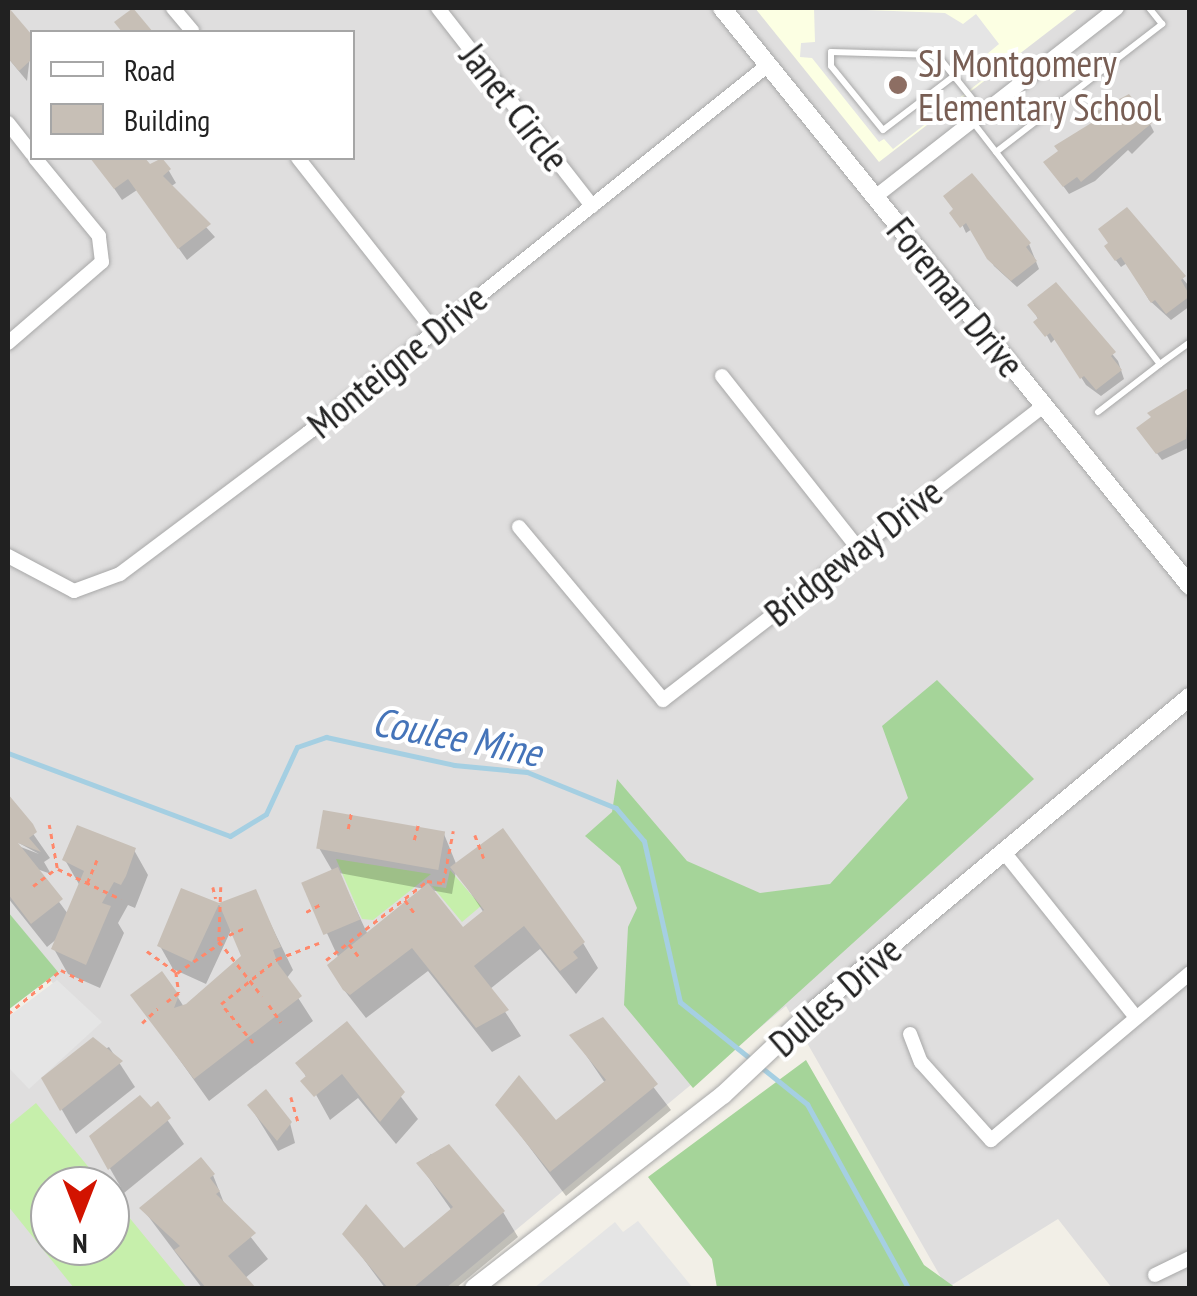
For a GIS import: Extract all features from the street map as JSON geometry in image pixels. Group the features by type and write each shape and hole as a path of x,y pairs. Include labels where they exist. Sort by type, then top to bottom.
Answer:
{"street":[{"path":"174,8 191,30"},
{"name":"Janet Circle","path":"438,8 592,206"},
{"name":"Foreman Drive","path":"722,8 1190,586"},
{"path":"876,197 1117,8"},
{"name":"Monteigne Drive","path":"8,556 65,589 102,586 434,331 768,64"},
{"path":"8,123 30,151"},
{"path":"8,344 102,262 99,236 37,160"},
{"path":"300,160 434,331"},
{"path":"722,376 858,547"},
{"name":"Bridgeway Drive","path":"519,527 662,700 1044,406"},
{"name":"Dulles Drive","path":"474,1288 723,1095 1190,696"},
{"path":"1004,852 1135,1016"},
{"path":"910,1034 921,1062 991,1140 1190,973"},
{"path":"1155,1274 1190,1258"}],"lane":[{"path":"996,152 1162,24 1149,8"},
{"path":"954,76 883,130 831,66 831,52 938,55 954,76 996,152 1160,364"},
{"path":"1098,412 1190,342"}],"path":[{"path":"348,828 351,812"},
{"path":"50,825 57,868"},
{"path":"414,840 418,825"},
{"path":"326,960 427,881 443,883 453,831"},
{"path":"476,835 484,858"},
{"path":"86,885 97,860"},
{"path":"57,868 120,899"},
{"path":"33,886 57,868"},
{"path":"222,886 218,899 220,942 262,996"},
{"path":"213,887 218,899"},
{"path":"404,899 416,914"},
{"path":"306,912 323,903"},
{"path":"147,952 180,975 220,942 245,928"},
{"path":"253,1043 221,1004 277,958 319,942"},
{"path":"348,943 358,957"},
{"path":"8,1014 61,970 86,983"},
{"path":"167,1002 179,993 176,972"},
{"path":"269,1005 281,1022"},
{"path":"142,1023 157,1009"},
{"path":"291,1098 298,1121"}],"shaded area":[{"path":"8,8 1189,8 1189,1288 1112,1288 1058,1219 947,1288 786,1006 446,1288 8,1288 8,1064 75,1010 8,929"},
{"name":"SJ Montgomery Elementary School","path":"755,8 1079,8 879,162"},
{"name":"SJ Montgomery Elementary School","path":"814,8 945,13 963,24 976,14 999,44 987,54 998,68 893,149 884,139 879,142 812,58 800,57 801,43 815,42"},
{"path":"57,980 102,1022 29,1089 8,1067 8,1017"},
{"path":"638,1221 693,1288 534,1288 615,1222 623,1232"}],"green space":[{"path":"937,680 1034,779 693,1088 624,1005 628,927 637,908 620,866 585,836 612,812 617,779 687,861 760,893 830,884 908,798 882,726"},
{"path":"336,859 431,874 373,920 362,919"},
{"path":"450,870 481,906 462,922 432,886 446,888"},
{"path":"8,912 58,972 8,1010"},
{"path":"806,1060 924,1265 956,1288 717,1288 712,1259 648,1177"},
{"path":"36,1103 88,1166 30,1166 30,1233 8,1206 8,1126"},
{"path":"130,1218 187,1288 74,1288 56,1266 130,1266"}],"building":[{"path":"9,8 30,33 30,61 19,71 8,58"},
{"path":"133,8 151,30 120,30 114,22"},
{"path":"1129,94 1152,123 1081,182 1077,177 1063,187 1043,162 1058,151 1054,146 1101,117 1097,111"},
{"path":"92,160 147,160 150,164 164,160 171,169 163,176 211,224 178,249 128,179 114,189"},
{"path":"972,173 1031,243 1026,247 1037,261 1011,281 987,259 966,223 960,228 949,213 953,209 943,196"},
{"path":"1127,207 1186,276 1181,280 1190,296 1166,314 1155,300 1151,303 1121,257 1115,261 1104,246 1108,243 1098,229"},
{"path":"1056,282 1116,352 1111,356 1122,370 1096,390 1084,376 1080,379 1050,333 1045,337 1033,322 1038,318 1027,305"},
{"path":"1190,387 1186,439 1156,454 1136,428 1151,417 1147,413"},
{"path":"8,794 33,824 37,832 29,838 41,852 18,843 63,899 31,924 8,894"},
{"path":"323,810 445,832 438,870 316,848"},
{"path":"77,825 136,848 121,885 114,882 102,903 111,906 86,965 51,949 84,871 62,860"},
{"path":"503,828 585,942 573,952 578,958 560,971 524,926 474,966 509,1010 476,1028 412,948 350,995 343,990 327,965 428,883 463,927 484,910 450,867"},
{"path":"338,867 360,919 323,935 301,883"},
{"path":"181,888 219,903 256,889 281,947 273,950 278,964 302,996 194,1079 130,995 162,971 179,995 174,1008 186,1004 241,956 219,904 192,962 157,946"},
{"path":"603,1017 658,1084 550,1172 495,1105 519,1075 556,1120 606,1080 569,1035"},
{"path":"347,1021 405,1092 380,1122 342,1074 314,1097 300,1081 306,1076 295,1063"},
{"path":"93,1037 123,1061 60,1111 41,1078"},
{"path":"266,1089 292,1122 277,1141 247,1105"},
{"path":"140,1095 151,1107 158,1101 171,1118 113,1166 106,1166 89,1136"},
{"path":"449,1144 505,1211 413,1288 388,1288 342,1234 366,1204 404,1248 453,1207 416,1163"},
{"path":"201,1157 215,1174 210,1178 220,1191 216,1194 256,1233 228,1256 256,1288 206,1288 174,1250 180,1246 139,1208"}],"waterway":[{"name":"Coulee Mine","path":"8,753 230,836 266,814 297,747 326,737 454,765 527,772 616,808 644,841 680,1002 753,1061"},
{"name":"Coulee Mine","path":"762,1068 807,1104 908,1288"}],"place":[{"name":"SJ Montgomery Elementary School","path":"898,85"}]}
